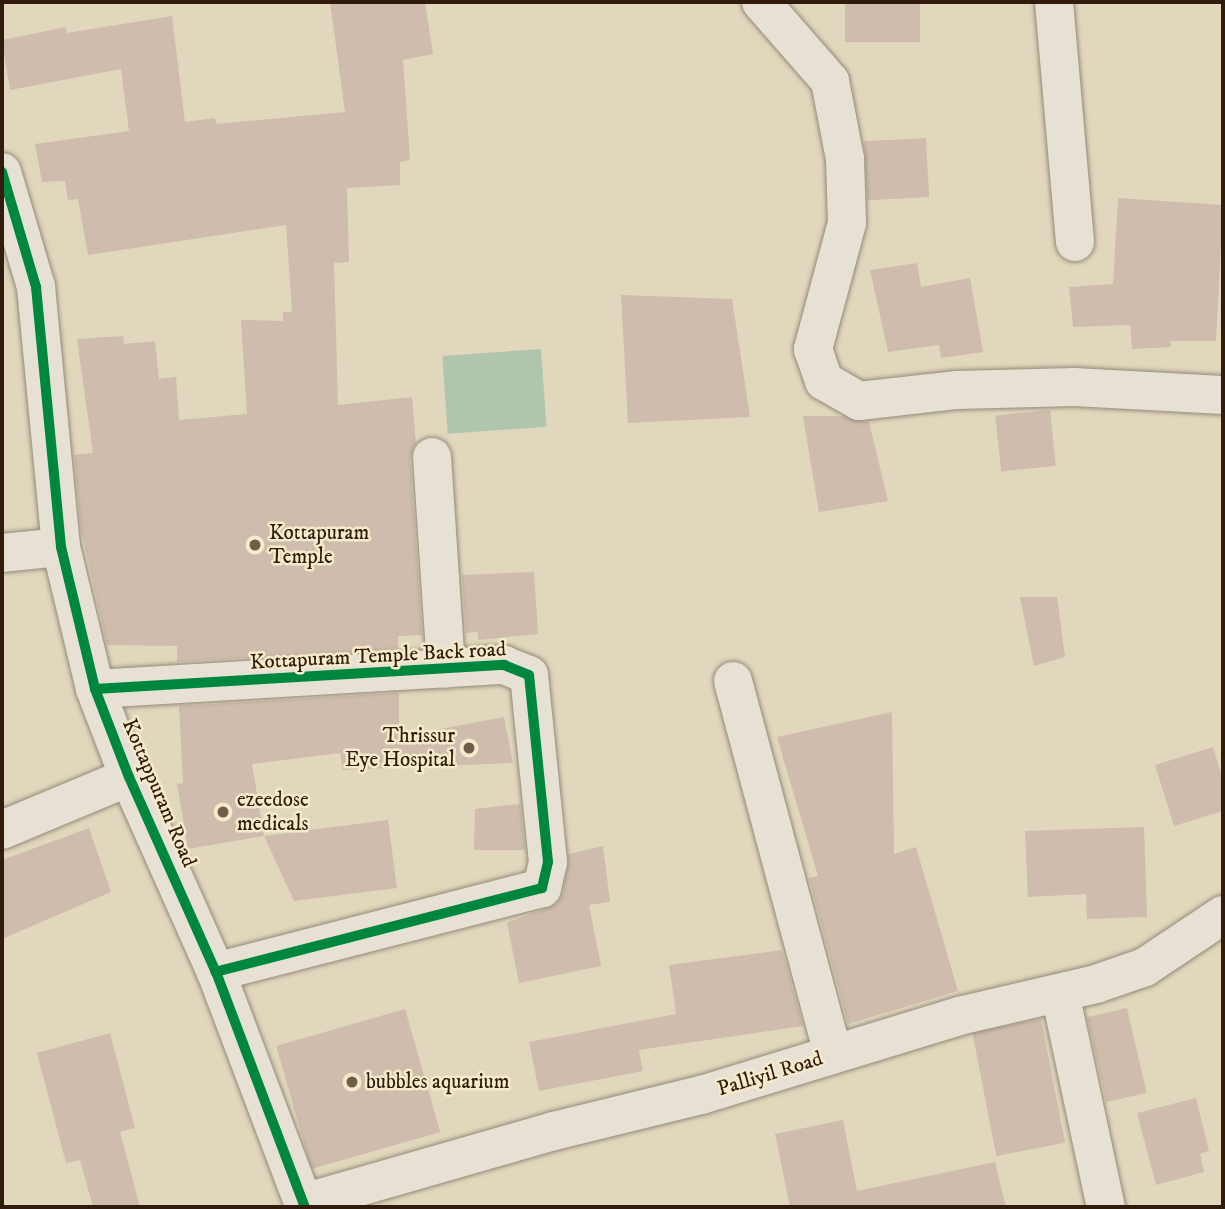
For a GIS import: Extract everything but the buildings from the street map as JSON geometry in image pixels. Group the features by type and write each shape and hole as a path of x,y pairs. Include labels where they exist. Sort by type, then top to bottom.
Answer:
{"street":[{"path":"761,2 830,81 845,159 848,223 813,349 824,381 859,401 957,390 1074,387 1223,395"},
{"path":"1054,2 1075,242"},
{"name":"Kottappuram Road","path":"2,172 36,287 61,547 95,689 129,777 216,972 304,1205"},
{"path":"432,457 446,669"},
{"path":"2,553 61,547"},
{"name":"Kottapuram Temple Back road","path":"95,689 504,665 529,675 548,862 542,888 216,972"},
{"path":"733,681 833,1054"},
{"path":"2,830 129,777"},
{"name":"Palliyil Road","path":"304,1205 555,1131 701,1095 959,1016 1060,993 1146,967 1223,915"},
{"path":"1060,993 1106,1207"}],"shaded area":[{"path":"541,349 546,427 448,434 442,356"}],"cycle path":[{"path":"2,172 36,287 61,547 95,689 129,777 216,972 305,1207"},
{"path":"95,689 504,665 529,675 548,862 542,888 216,972"}],"place":[{"name":"Kottapuram Temple","path":"255,545"},
{"name":"Thrissur Eye Hospital","path":"469,748"},
{"name":"ezeedose medicals","path":"223,812"},
{"name":"bubbles aquarium","path":"352,1082"}]}
